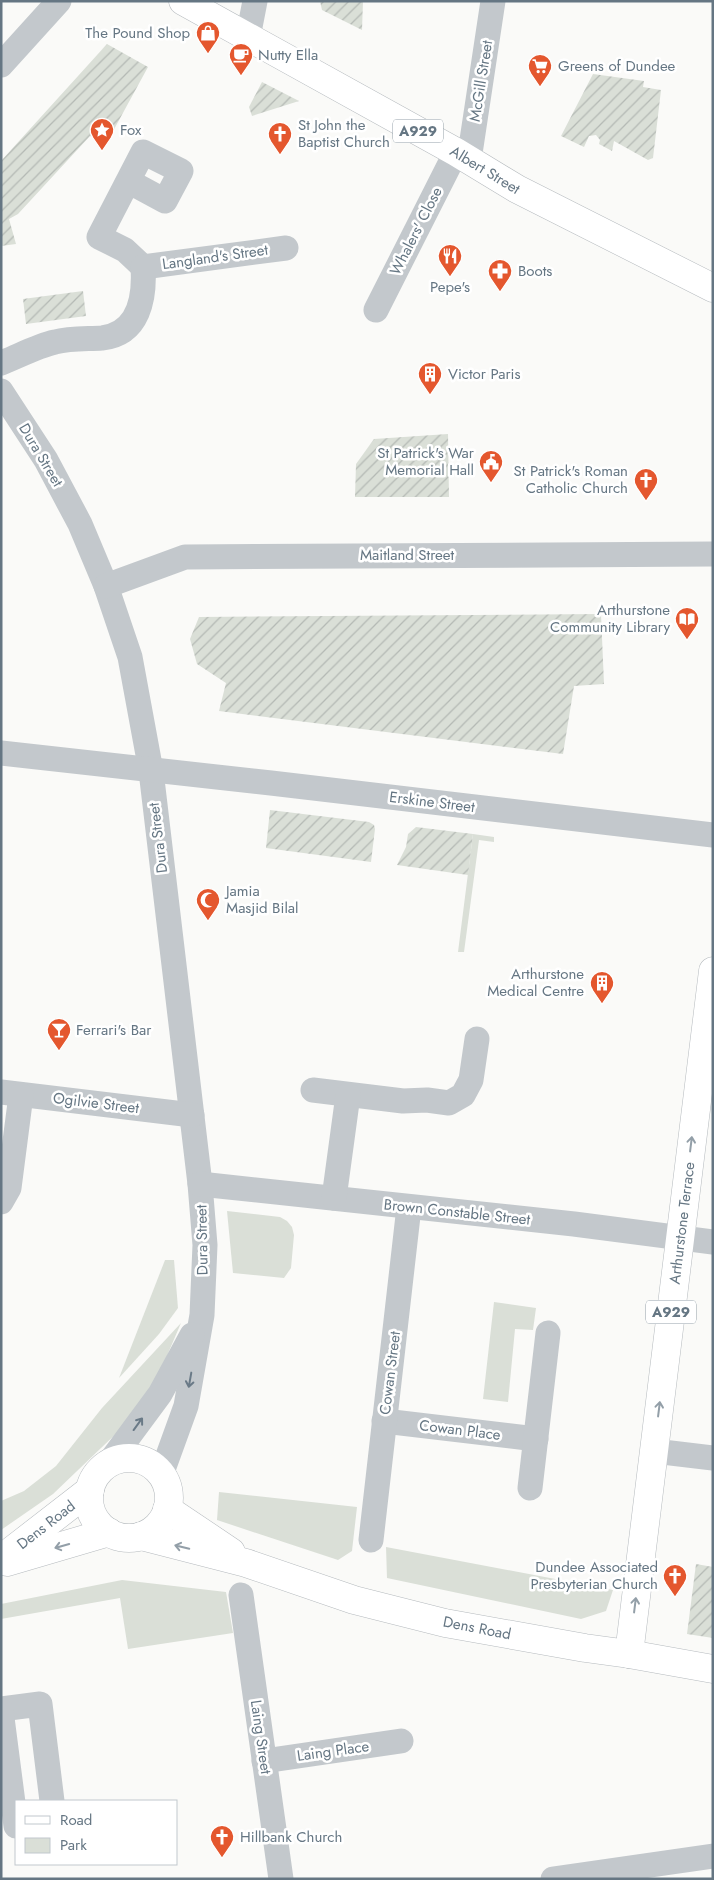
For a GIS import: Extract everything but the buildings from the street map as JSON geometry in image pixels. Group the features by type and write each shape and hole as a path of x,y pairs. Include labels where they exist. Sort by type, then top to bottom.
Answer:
{"main road":[{"name":"Albert Street","path":"183,1 462,156 517,189 713,288"},
{"name":"Arthurstone Terrace","path":"630,1654 713,971"},
{"path":"109,1463 120,1459 132,1458 153,1466 161,1475 168,1491 167,1509 157,1526 141,1536"},
{"name":"Dens Road","path":"109,1463 94,1479 90,1490 90,1502 93,1514 99,1525 119,1536 130,1538 141,1536 246,1563 354,1600 445,1623 713,1669"},
{"name":"Dens Road","path":"1,1559 90,1490"},
{"name":"Dens Road","path":"167,1509 246,1563"},
{"name":"Dens Road","path":"1,1564 109,1532"}],"street":[{"path":"1,66 59,1"},
{"path":"248,37 255,1"},
{"name":"McGill Street","path":"462,156 493,1"},
{"name":"Whalers' Close","path":"376,310 462,156"},
{"name":"Langland's Street","path":"1,363 56,342 105,338 125,329 140,310 145,288 143,267 125,250 99,237 128,181"},
{"name":"Langland's Street","path":"143,267 286,248"},
{"name":"Dura Street","path":"1,391 46,460 80,524 106,586 130,657 150,770 200,1184 205,1245 202,1315 186,1406 161,1475"},
{"name":"Maitland Street","path":"106,586 186,557 713,554"},
{"name":"Erskine Street","path":"1,754 290,785 713,835"},
{"path":"313,1090 403,1101 427,1100 449,1103 463,1095 471,1080 477,1039"},
{"path":"1,1202 9,1188 11,1093"},
{"name":"Ogilvie Street","path":"11,1093 192,1115"},
{"path":"334,1198 348,1095"},
{"name":"Brown Constable Street","path":"200,1184 574,1224 713,1242"},
{"name":"Cowan Street","path":"371,1540 409,1207"},
{"name":"Dura Street","path":"109,1463 160,1394 202,1315"},
{"path":"530,1488 548,1333"},
{"name":"Cowan Place","path":"384,1421 536,1439"},
{"path":"654,1451 713,1458"},
{"name":"Laing Street","path":"241,1595 281,1879"},
{"path":"15,1820 1,1710 40,1704 52,1800"},
{"name":"Laing Place","path":"264,1761 402,1742"},
{"path":"1,1832 15,1828"},
{"path":"553,1879 658,1871 713,1856"}],"green space":[{"path":"320,1 363,1 362,30 322,10"},
{"path":"107,44 148,67 106,144 90,136 18,214 9,219 16,244 1,246 1,161"},
{"path":"593,74 644,81 643,87 661,90 653,158 648,160 614,141 612,151 599,144 600,140 596,135 589,136 584,147 561,136"},
{"path":"262,82 299,101 252,116 249,107"},
{"path":"83,291 86,316 26,324 23,299"},
{"path":"448,434 449,497 355,497 356,464 374,439"},
{"path":"601,614 604,684 574,686 563,754 219,711 226,683 197,664 190,639 199,617"},
{"path":"270,810 369,822 374,825 375,829 371,862 266,848"},
{"path":"416,827 473,834 468,875 397,865 406,847 408,834"},
{"path":"473,834 494,837 494,842 479,840 464,952 458,952"},
{"path":"227,1211 280,1217 287,1221 292,1227 294,1235 291,1268 284,1278 233,1273"},
{"path":"165,1260 174,1260 178,1308 159,1334 119,1378"},
{"path":"494,1302 536,1308 533,1330 515,1329 508,1402 483,1399"},
{"path":"181,1323 157,1379 124,1426 53,1494 1,1530 1,1501 24,1491 56,1466 102,1408"},
{"path":"219,1492 357,1507 352,1551 338,1560 217,1520"},
{"path":"386,1547 613,1590 606,1611 581,1619 387,1578"},
{"path":"696,1564 713,1567 713,1638 687,1634"},
{"path":"122,1580 226,1592 233,1633 128,1649 120,1598 1,1619 1,1604"}],"place":[{"name":"The Pound Shop","path":"208,54"},
{"name":"Nutty Ella","path":"241,76"},
{"name":"Greens of Dundee","path":"540,87"},
{"name":"Fox","path":"102,151"},
{"name":"St John the Baptist Church","path":"280,155"},
{"name":"Pepe's","path":"450,277"},
{"name":"Boots","path":"500,292"},
{"name":"Victor Paris","path":"430,395"},
{"name":"St Patrick's War Memorial Hall","path":"491,483"},
{"name":"St Patrick's Roman Catholic Church","path":"646,501"},
{"name":"Arthurstone Community Library","path":"687,640"},
{"name":"Jamia Masjid Bilal","path":"208,921"},
{"name":"Arthurstone Medical Centre","path":"602,1004"},
{"name":"Ferrari's Bar","path":"59,1051"},
{"name":"Dundee Associated Presbyterian Church","path":"675,1597"},
{"name":"Hillbank Church","path":"222,1858"}]}
